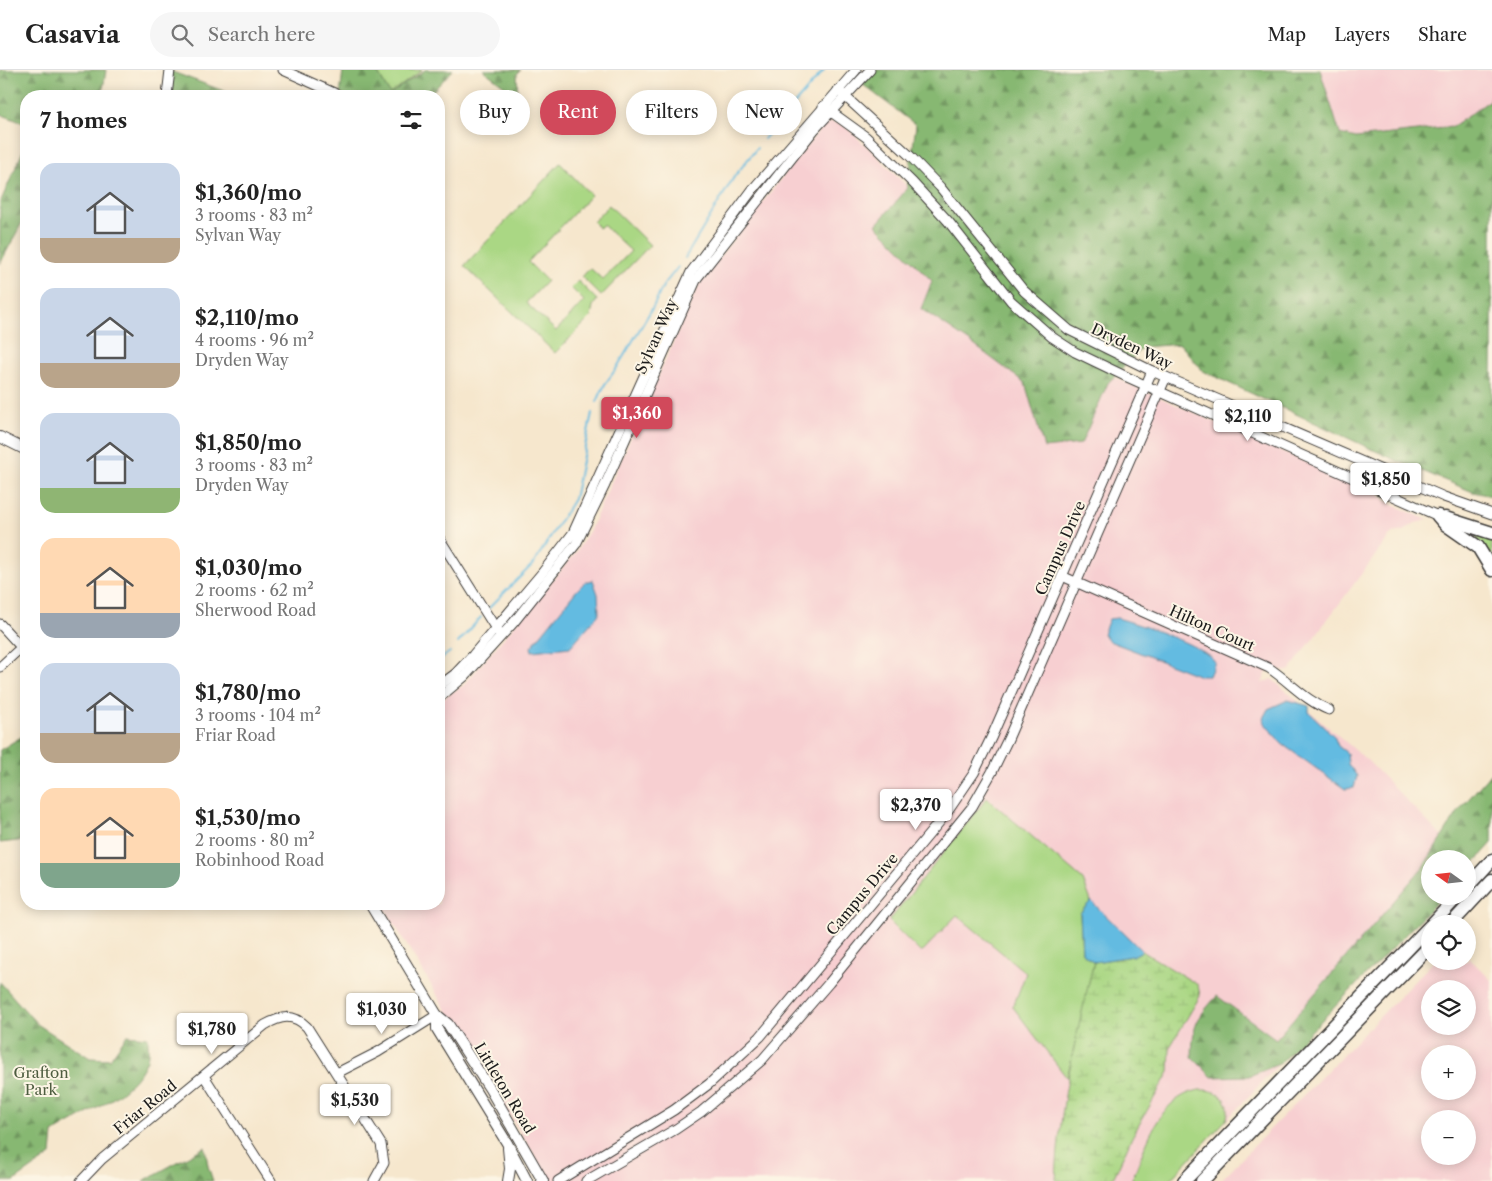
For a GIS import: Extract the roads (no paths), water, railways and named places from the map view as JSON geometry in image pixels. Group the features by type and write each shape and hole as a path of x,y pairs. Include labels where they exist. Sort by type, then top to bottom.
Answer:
{"highway":[{"path":"1438,516 1492,533"},
{"path":"1438,516 1445,524 1478,547 1492,570"},
{"path":"1476,877 1492,860"},
{"path":"1459,915 1492,880"},
{"path":"1440,915 1450,905"},
{"path":"1184,1181 1421,935"},
{"path":"1202,1181 1421,955"}],"main road":[{"path":"0,437 20,447"},
{"name":"Littleton Road","path":"374,910 437,1015 448,1024 490,1089 543,1181"},
{"name":"Littleton Road","path":"437,1015 437,1029 507,1142 527,1181"},
{"path":"507,1142 510,1168 508,1181"}],"street":[{"path":"168,90 170,70"},
{"path":"284,70 327,90"},
{"path":"302,70 304,80"},
{"name":"Sylvan Way","path":"445,682 498,632 558,568 584,532 697,278 824,106 856,70"},
{"name":"Sylvan Way","path":"782,162 832,112 870,70"},
{"name":"Dryden Way","path":"838,90 902,148 940,187 1012,278 1039,306 1085,340 1152,371 1444,497 1492,514"},
{"name":"Dryden Way","path":"824,106 866,138 913,183 948,221 996,285 1032,321 1075,352 1438,516"},
{"name":"Campus Drive","path":"558,1181 638,1134 709,1084 760,1037 962,793 992,736 1152,371"},
{"name":"Campus Drive","path":"586,1181 653,1144 701,1112 762,1060 829,983 980,795 1008,739 1166,377"},
{"path":"445,548 498,632"},
{"name":"Hilton Court","path":"1062,576 1269,668 1286,679 1314,704 1329,710"},
{"path":"0,624 20,642"},
{"name":"Sylvan Way","path":"445,693 465,676 498,632"},
{"path":"0,667 20,650"},
{"path":"374,1181 384,1163 381,1144 337,1073 378,1052 437,1015"},
{"name":"Friar Road","path":"81,1181 102,1159 276,1018 286,1016 300,1020 307,1027 337,1073"},
{"path":"204,1076 271,1181"}],"water":[{"path":"593,580 598,594 599,614 570,647 532,651 531,647 577,590 585,582"},
{"path":"1117,618 1170,636 1210,656 1215,662 1209,676 1200,676 1109,641 1103,634 1109,619"},
{"path":"1288,700 1309,706 1309,712 1334,736 1338,746 1347,753 1348,764 1357,776 1354,788 1345,789 1282,744 1266,725 1263,718 1268,709"},
{"path":"1091,901 1142,951 1133,956 1094,962 1082,953 1080,913"}],"waterway":[{"path":"764,139 824,70"},
{"path":"685,258 734,177 757,148"},
{"path":"597,402 605,384 653,307 663,286 678,267"},
{"path":"489,608 534,563 574,499 592,413"},
{"path":"458,643 481,617"},
{"path":"445,656 450,652"}],"park label":[{"name":"Grafton Park","path":"41,1080"}]}
